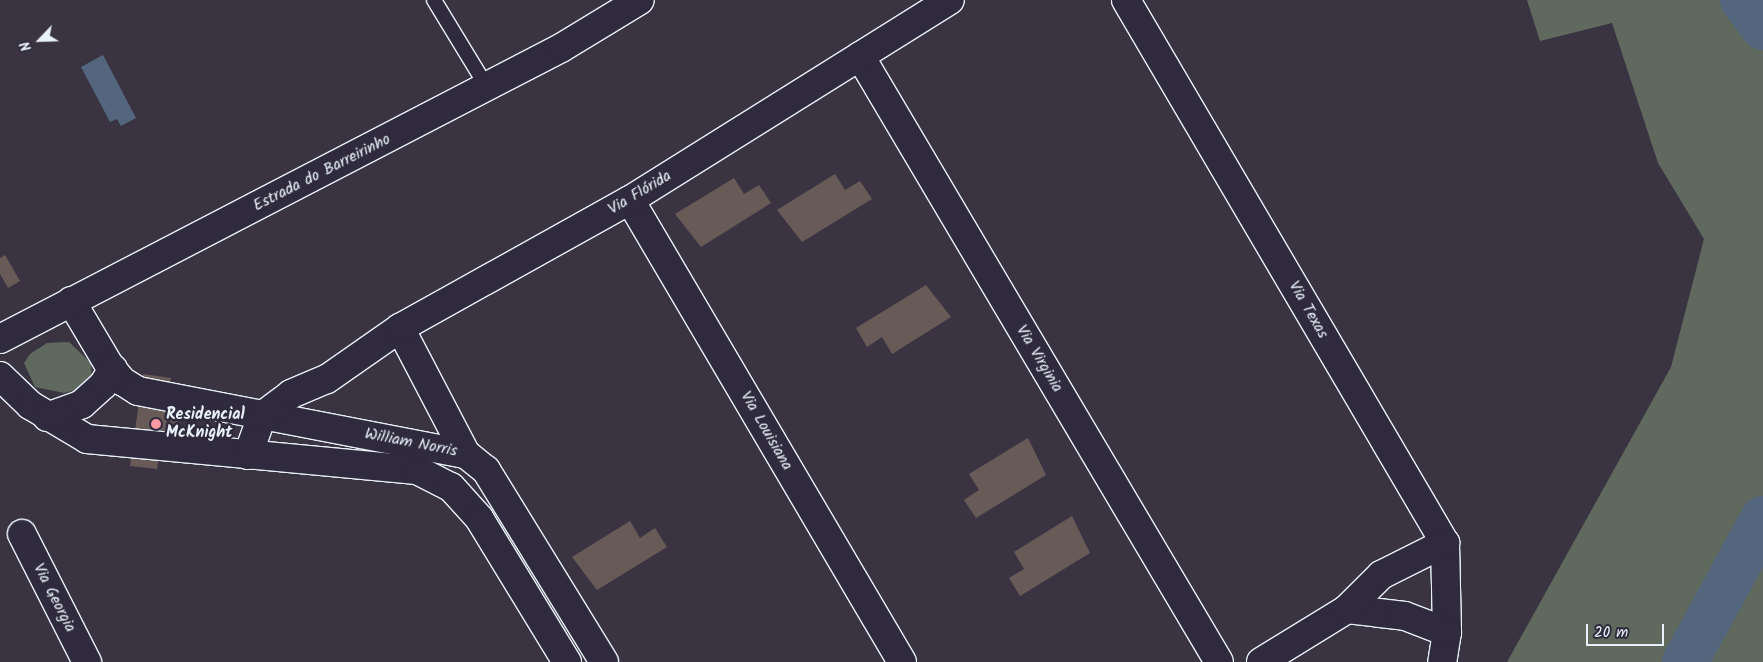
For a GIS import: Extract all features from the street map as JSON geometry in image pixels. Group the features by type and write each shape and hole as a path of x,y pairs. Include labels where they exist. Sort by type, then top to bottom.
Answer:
{"street":[{"name":"Estrada do Barreirinho","path":"0,339 487,88 640,0"},
{"name":"Via Flórida","path":"262,416 291,394 327,379 400,328 630,200 950,0"},
{"name":"Via Texas","path":"1126,0 1444,543 1447,632 1442,662"},
{"name":"Via Virginia","path":"860,56 1219,662"},
{"name":"Via Louisiana","path":"630,200 902,662"},
{"path":"47,417 82,404 103,385 113,369 71,301"},
{"path":"400,328 466,454"},
{"name":"William Norris","path":"113,369 138,391 466,454 486,470 604,662"},
{"name":"William Norris","path":"0,376 47,417 87,439 132,447 417,470 451,487 478,518 567,662"},
{"path":"306,461 312,425 327,379"},
{"path":"248,455 262,416"},
{"name":"Via Georgia","path":"22,534 86,662"},
{"path":"1261,662 1347,609 1381,575 1444,543"},
{"path":"1347,609 1405,616 1447,632"}],"lane":[{"path":"434,0 487,88"}],"green space":[{"path":"1527,0 1763,0 1763,662 1507,662 1671,367 1704,239 1658,163 1612,23 1540,41"},
{"path":"69,342 91,363 92,380 85,388 64,393 35,387 24,363 30,354 47,343"}],"water":[{"path":"103,55 136,118 121,126 117,119 110,122 81,67"}],"building":[{"path":"835,174 845,190 860,181 872,199 802,242 777,210"},
{"path":"734,178 744,194 759,185 771,203 701,247 675,214"},
{"path":"5,255 20,281 8,288 0,274 0,258"},
{"path":"926,285 951,317 892,354 882,337 867,347 856,328"},
{"path":"143,374 171,378 166,413 178,421 172,433 163,434 157,469 130,466"},
{"path":"1028,438 1046,475 976,518 964,500 979,490 969,474"},
{"path":"1072,516 1090,553 1020,596 1009,578 1024,569 1014,552"},
{"path":"630,521 640,538 655,528 667,547 597,590 572,557"}],"waterway":[{"path":"1743,0 1763,27"},
{"path":"1685,662 1763,519"}],"place":[{"name":"Residencial McKnight","path":"156,424"}]}
